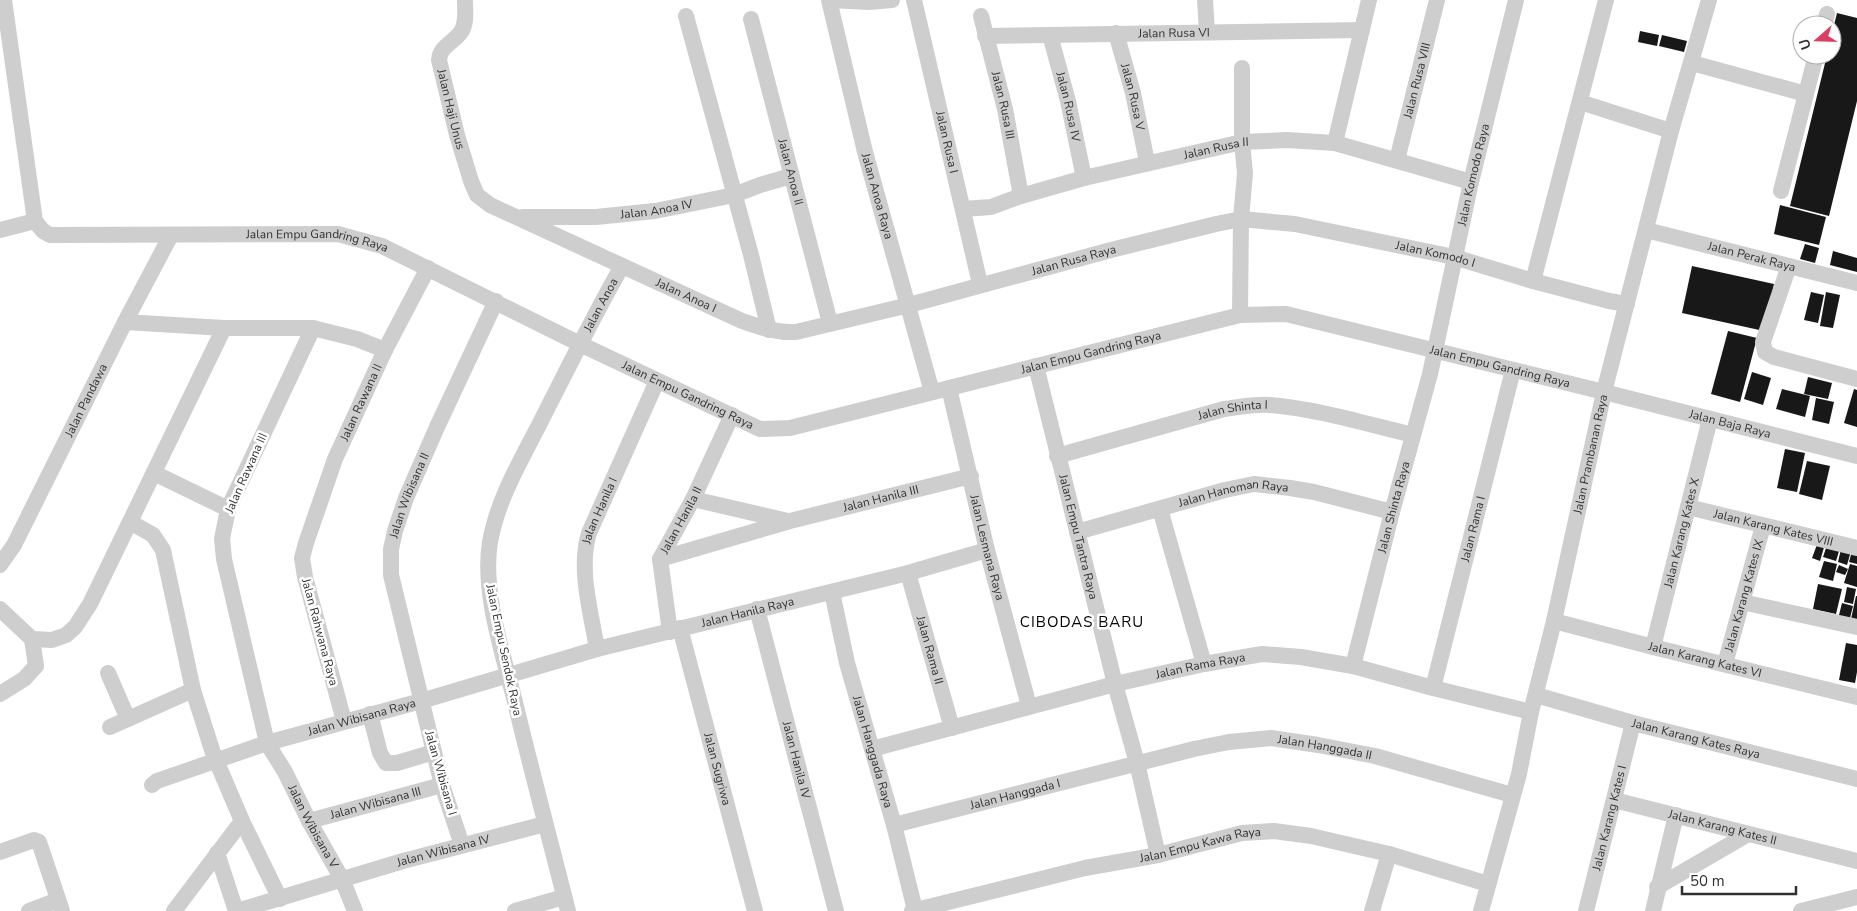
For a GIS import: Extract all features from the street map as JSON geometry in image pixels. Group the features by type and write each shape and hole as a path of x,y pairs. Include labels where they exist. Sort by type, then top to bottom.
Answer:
{"street":[{"path":"0,230 35,221 4,0"},
{"name":"Jalan Haji Unus","path":"465,0 465,21 461,31 442,49 439,60 457,135 477,195"},
{"path":"830,0 869,2 892,0"},
{"name":"Jalan Anoa Raya","path":"830,0 865,152 932,392"},
{"name":"Jalan Rusa I","path":"914,0 980,284"},
{"path":"1204,0 1207,32"},
{"path":"1335,143 1369,0"},
{"name":"Jalan Rusa VIII","path":"1397,160 1437,0"},
{"name":"Jalan Komodo Raya","path":"1435,350 1471,182 1516,0"},
{"path":"1533,282 1606,0"},
{"name":"Jalan Prambanan Raya","path":"1481,911 1519,774 1531,712 1554,620 1604,392 1671,131 1709,0"},
{"path":"686,16 751,255 769,330"},
{"name":"Jalan Rusa III","path":"981,16 1005,110 1021,196"},
{"name":"Jalan Anoa II","path":"751,19 830,323"},
{"name":"Jalan Rusa VI","path":"985,36 1362,30"},
{"name":"Jalan Rusa V","path":"1116,33 1133,93 1147,162"},
{"name":"Jalan Rusa IV","path":"1050,35 1068,102 1084,178"},
{"path":"1692,63 1806,94"},
{"path":"1781,191 1813,65"},
{"path":"1240,315 1241,220 1245,173 1242,142 1242,68"},
{"path":"1580,102 1671,131"},
{"name":"Jalan Rusa II","path":"963,209 991,207 1021,196 1084,178 1147,162 1242,142 1287,140 1335,143 1471,182"},
{"name":"Jalan Anoa IV","path":"518,217 596,217 655,211 734,195 791,176"},
{"name":"Jalan Anoa I","path":"477,195 490,205 742,321 769,330 782,333 796,332 909,305"},
{"name":"Jalan Rusa Raya","path":"909,305 980,284 1216,224 1241,220"},
{"name":"Jalan Komodo I","path":"1241,220 1295,224 1454,257 1533,282 1627,304"},
{"name":"Jalan Empu Gandring Raya","path":"35,221 43,231 50,235 158,233 171,235 338,234 382,246 580,344 760,429 790,428 1240,315 1286,314 1604,392"},
{"name":"Jalan Perak Raya","path":"1646,230 1857,283"},
{"name":"Jalan Pandawa","path":"0,565 14,545 124,322 171,235"},
{"name":"Jalan Anoa","path":"580,344 622,266"},
{"path":"1789,266 1763,342 1765,352 1774,357 1857,379"},
{"name":"Jalan Rawana II","path":"306,542 335,459 385,350 428,268"},
{"name":"Jalan Wibisana II","path":"421,701 391,575 391,549 406,498 496,301"},
{"path":"124,322 224,328 313,328 358,339 385,350"},
{"path":"32,639 52,640 66,635 75,626 90,604 224,328"},
{"name":"Jalan Rawana III","path":"267,743 224,560 222,540 228,509 313,328"},
{"name":"Jalan Empu Sendok Raya","path":"566,904 488,588 488,563 490,541 509,485 580,344"},
{"name":"Jalan Shinta Raya","path":"1353,666 1435,350"},
{"name":"Jalan Empu Tantra Raya","path":"1036,366 1115,684 1137,763 1158,855"},
{"name":"Jalan Rama I","path":"1433,688 1514,370"},
{"name":"Jalan Hanila I","path":"597,649 587,587 585,547 589,533 657,381"},
{"name":"Jalan Lesmana Raya","path":"949,388 988,550 1029,706"},
{"name":"Jalan Baja Raya","path":"1604,392 1857,456"},
{"name":"Jalan Shinta I","path":"1057,456 1224,409 1244,406 1269,405 1311,411 1413,435"},
{"name":"Jalan Hanila II","path":"675,630 660,559 693,499 732,415"},
{"name":"Jalan Karang Kates X","path":"1653,647 1710,419"},
{"path":"154,473 228,509"},
{"name":"Jalan Hanila III","path":"660,559 790,521 970,476"},
{"name":"Jalan Hanoman Raya","path":"1077,532 1225,490 1254,484 1314,492 1392,512"},
{"name":"Jalan Hanila III","path":"693,499 790,521"},
{"name":"Jalan Karang Kates VIII","path":"1688,507 1857,548"},
{"path":"1160,509 1204,664"},
{"path":"130,522 153,535 163,550 193,690 216,760 242,821 280,899"},
{"name":"Jalan Karang Kates IX","path":"1725,664 1763,526"},
{"name":"Jalan Rahwana Raya","path":"306,542 302,558 305,577 344,721"},
{"name":"Jalan Hanila Raya","path":"508,675 597,649 908,573 988,550"},
{"name":"Jalan Rama II","path":"908,573 952,728"},
{"name":"Jalan Hanggada Raya","path":"832,592 847,663 894,825 913,911"},
{"path":"1742,602 1857,627"},
{"path":"0,609 32,639 36,666 24,679 0,694"},
{"name":"Jalan Hanila IV","path":"757,609 836,911"},
{"name":"Jalan Karang Kates VI","path":"1554,620 1653,647 1857,697"},
{"name":"Jalan Sugriwa","path":"675,630 756,911"},
{"name":"Jalan Rama Raya","path":"872,749 1115,684 1204,664 1262,654 1301,657 1353,666 1531,712"},
{"path":"108,673 128,719"},
{"name":"Jalan Wibisana Raya","path":"152,785 157,781 267,743 508,675"},
{"path":"110,727 193,690"},
{"name":"Jalan Karang Kates Raya","path":"1536,695 1633,724 1857,779"},
{"name":"Jalan Wibisana I","path":"421,701 442,785 462,845"},
{"path":"370,714 380,753 386,763 397,763 434,752"},
{"name":"Jalan Karang Kates I","path":"1586,911 1633,724"},
{"name":"Jalan Hanggada II","path":"1137,763 1229,742 1271,738 1375,756 1512,795"},
{"name":"Jalan Wibisana V","path":"267,743 342,879 355,911"},
{"name":"Jalan Hanggada I","path":"894,825 1137,763"},
{"name":"Jalan Wibisana III","path":"309,821 442,785"},
{"name":"Jalan Karang Kates II","path":"1614,800 1857,861"},
{"path":"1653,911 1676,815"},
{"path":"174,911 242,821"},
{"name":"Jalan Wibisana IV","path":"236,911 462,845 545,824"},
{"name":"Jalan Empu Kawa Raya","path":"913,911 968,904 1085,868 1158,855 1242,833 1274,831 1311,836 1389,854 1488,884"},
{"path":"1658,887 1748,834"},
{"path":"0,852 38,840 60,906 29,911"},
{"path":"218,853 236,911"},
{"path":"1372,911 1389,854"},
{"path":"1800,911 1849,903"},
{"path":"515,911 566,904"}],"building":[{"path":"1837,13 1857,18 1857,101 1829,216 1790,206 1825,65 1842,65 1842,15 1836,15"},
{"path":"1640,31 1659,35 1657,46 1638,42"},
{"path":"1662,35 1687,41 1684,52 1659,46"},
{"path":"1780,205 1826,217 1819,245 1774,234"},
{"path":"1805,244 1819,248 1815,263 1800,259"},
{"path":"1833,251 1857,258 1857,272 1830,265"},
{"path":"1692,266 1774,284 1764,331 1682,313"},
{"path":"1811,292 1824,295 1818,323 1804,320"},
{"path":"1826,292 1840,295 1833,328 1820,326"},
{"path":"1728,331 1757,338 1740,402 1711,394"},
{"path":"1752,372 1771,378 1763,405 1744,399"},
{"path":"1808,377 1832,383 1828,399 1804,394"},
{"path":"1782,389 1810,396 1805,417 1776,409"},
{"path":"1854,389 1857,390 1857,427 1844,423"},
{"path":"1816,398 1834,402 1829,424 1812,420"},
{"path":"1785,449 1805,453 1797,492 1777,488"},
{"path":"1807,461 1830,466 1822,500 1799,494"},
{"path":"1818,542 1825,544 1820,561 1812,558"},
{"path":"1827,545 1840,548 1836,561 1823,557"},
{"path":"1841,549 1851,551 1847,565 1838,562"},
{"path":"1852,551 1857,552 1857,564 1849,562"},
{"path":"1824,561 1837,564 1833,581 1819,577"},
{"path":"1850,564 1857,566 1857,587 1844,583"},
{"path":"1839,565 1848,569 1845,575 1836,572"},
{"path":"1818,584 1842,589 1836,614 1813,609"},
{"path":"1847,587 1856,589 1853,604 1844,602"},
{"path":"1857,596 1857,620 1851,619"},
{"path":"1842,603 1853,606 1849,622 1838,619"},
{"path":"1846,643 1857,645 1855,683 1839,680"}],"district":[{"name":"CIBODAS BARU","path":"1082,622"}]}
